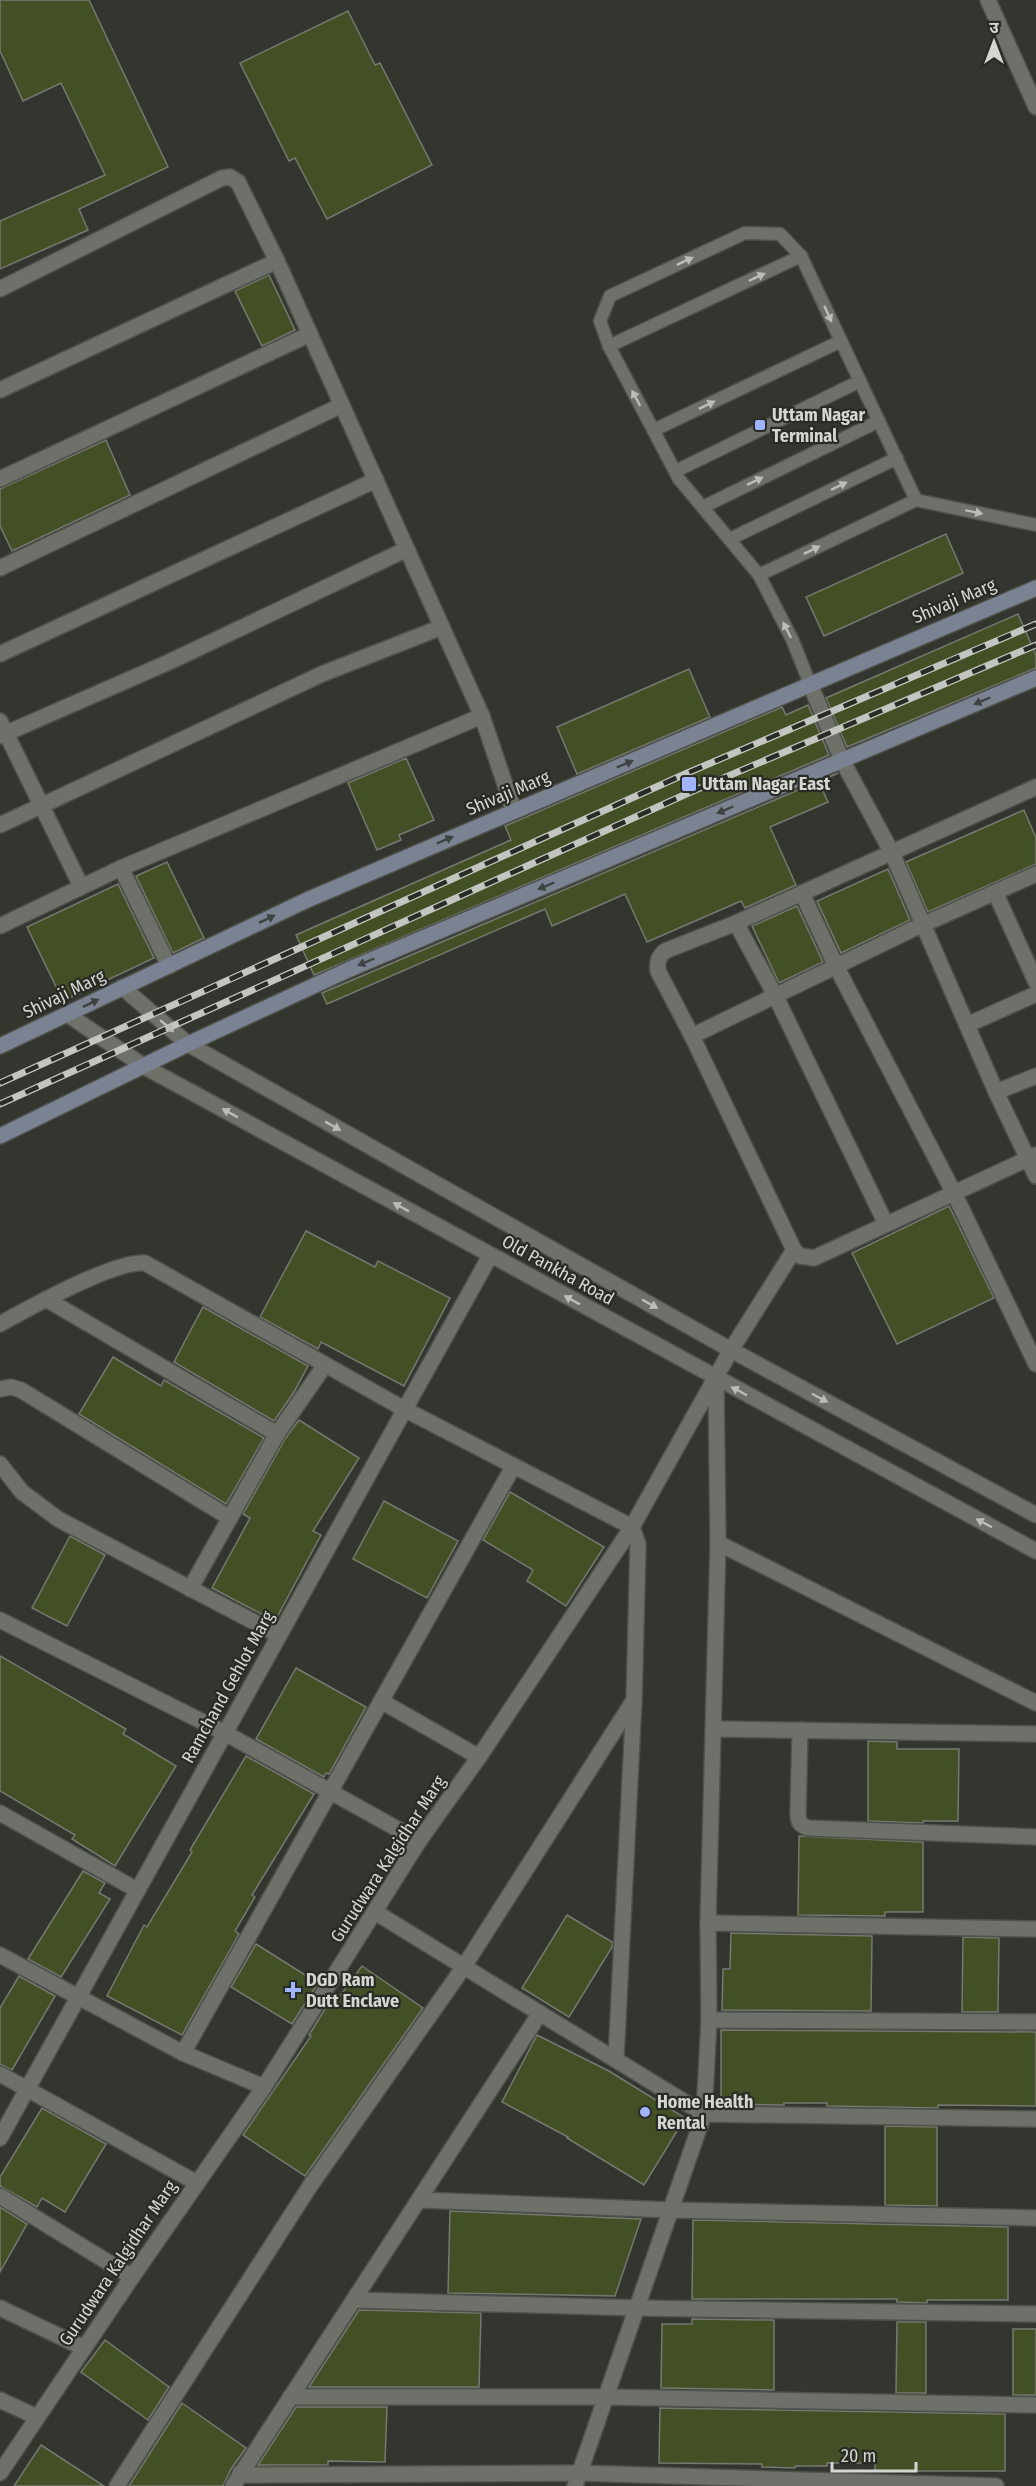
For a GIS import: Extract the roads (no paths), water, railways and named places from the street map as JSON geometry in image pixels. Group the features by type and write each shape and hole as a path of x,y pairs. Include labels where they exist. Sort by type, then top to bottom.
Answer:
{"main road":[{"name":"Shivaji Marg","path":"0,1046 307,900 1036,588"},
{"path":"0,1136 188,1044 350,969 1036,678"}],"street":[{"path":"988,0 1036,106"},
{"path":"0,289 222,178 230,177 238,182 243,188 277,261 482,716 514,811"},
{"path":"0,390 277,261"},
{"path":"0,479 310,334"},
{"path":"0,568 342,405"},
{"path":"0,654 376,480"},
{"path":"81,886 43,806 2,730 169,662 407,549"},
{"path":"0,825 322,674 442,627"},
{"path":"810,684 842,760 892,853 996,1092 1032,1157 1036,1176"},
{"path":"0,926 121,868 482,716"},
{"path":"1032,1157 814,1258 800,1256 794,1250 692,1036 658,971 657,963 665,951 736,923 1036,787"},
{"path":"121,868 169,966"},
{"path":"692,1036 923,924 1036,874"},
{"path":"995,892 1036,982"},
{"path":"802,893 836,966 954,1193 1036,1364"},
{"path":"736,923 775,995 886,1224"},
{"name":"Old Pankha Road","path":"122,987 188,1044 731,1350 1036,1515"},
{"path":"967,1025 1036,994"},
{"name":"Old Pankha Road","path":"67,1014 145,1066 490,1256 1036,1551"},
{"path":"996,1092 1036,1076"},
{"name":"Gurudwara Kalgidhar Marg","path":"0,2473 264,2087 419,1841 479,1757 632,1527 731,1350 794,1250"},
{"name":"Ramchand Gehlot Marg","path":"0,2138 490,1256"},
{"path":"0,1324 46,1299 117,1268 134,1262 145,1263 404,1409 632,1527 638,1544 634,1700 616,2059"},
{"path":"46,1299 277,1434"},
{"path":"190,1589 277,1434 325,1365"},
{"path":"577,2479 704,2114 709,2020 708,1923 715,1729 718,1543 716,1378"},
{"path":"0,1389 11,1387 21,1390 230,1518"},
{"path":"0,1464 22,1492 58,1519 279,1635"},
{"path":"183,2053 513,1467"},
{"path":"718,1543 1036,1703"},
{"path":"0,1620 225,1733 419,1841"},
{"path":"117,2486 310,2186 463,1968 634,1700"},
{"path":"381,1701 479,1757"},
{"path":"715,1729 1036,1734"},
{"path":"800,1730 798,1814 802,1825 808,1828 1036,1837"},
{"path":"0,1813 137,1890"},
{"path":"375,1912 704,2114 1036,2119"},
{"path":"708,1923 1036,1929"},
{"path":"0,1955 183,2053 264,2087"},
{"path":"236,2480 356,2300 540,2013"},
{"path":"709,2020 1036,2022"},
{"path":"0,2074 197,2183"},
{"path":"0,2196 132,2277"},
{"path":"420,2200 671,2210 1036,2217"},
{"path":"356,2300 637,2308 1036,2314"},
{"path":"0,2308 84,2348"},
{"path":"290,2397 606,2397 1036,2405"},
{"path":"0,2400 37,2417"},
{"path":"236,2480 246,2475 996,2486"}],"lane":[{"path":"810,684 792,639 759,575 676,471 609,346 600,321 610,296 745,233 780,234 801,256 916,500"},
{"path":"609,346 801,256"},
{"path":"654,430 841,340"},
{"path":"676,471 860,381"},
{"path":"703,507 879,421"},
{"path":"730,539 897,458"},
{"path":"759,575 916,500 1036,525"}],"railway":[{"path":"0,1083 685,774 1036,624"},
{"path":"0,1104 693,791 1036,645"}],"place":[{"name":"Uttam Nagar Terminal","path":"760,425"},
{"name":"Uttam Nagar East","path":"689,784"},
{"name":"DGD Ram Dutt Enclave","path":"293,1990"},
{"name":"Home Health Rental","path":"645,2112"}]}
